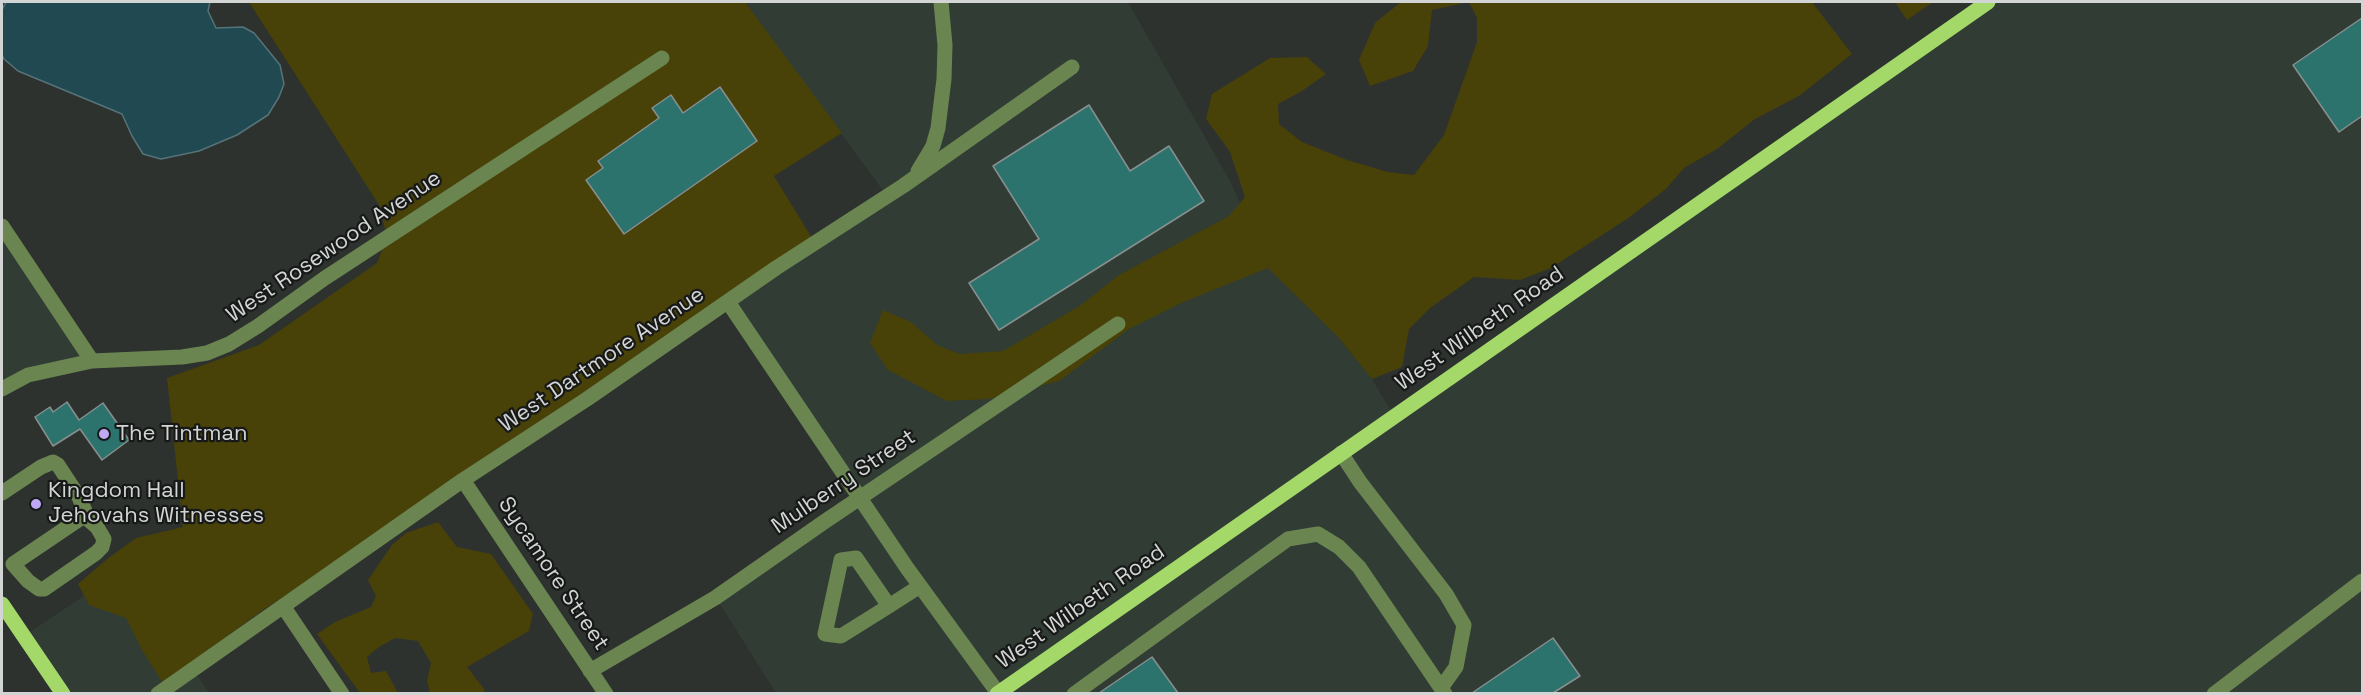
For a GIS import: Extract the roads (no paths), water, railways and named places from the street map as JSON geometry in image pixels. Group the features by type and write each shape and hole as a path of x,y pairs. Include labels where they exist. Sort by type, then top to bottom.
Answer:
{"main road":[{"name":"West Wilbeth Road","path":"998,693 1988,2"},
{"path":"2,604 63,693"}],"street":[{"path":"903,186 928,156 938,128 944,80 945,45 941,2"},
{"name":"West Rosewood Avenue","path":"2,389 27,375 92,361 182,357 207,353 229,344 325,278 662,58"},
{"name":"West Dartmore Avenue","path":"158,693 463,480 903,186 1072,67"},
{"path":"2,226 92,361"},
{"path":"728,302 859,498 998,693"},
{"name":"Mulberry Street","path":"591,671 716,598 859,498 1118,324"},
{"path":"1074,693 1288,539 1318,534 1339,548 1359,567 1443,691 1456,667 1464,625 1446,594 1360,482 1341,453"},
{"path":"2,493 41,467 53,462 58,465 79,497 85,511 84,516 7,568 33,586 44,589 102,548 104,543 101,533 84,516"},
{"name":"Sycamore Street","path":"463,480 606,693"},
{"path":"889,606 856,558 841,560 825,634 841,636 889,606 920,586"},
{"path":"2214,693 2362,581"},
{"path":"283,606 342,693"}],"water":[{"path":"6,2 210,2 208,11 216,28 243,27 254,33 280,65 284,84 268,115 237,135 199,151 161,159 143,154 122,114 18,71 4,59 2,55 2,10"}],"place":[{"name":"The Tintman","path":"104,434"},
{"name":"Kingdom Hall Jehovahs Witnesses","path":"36,504"}]}
